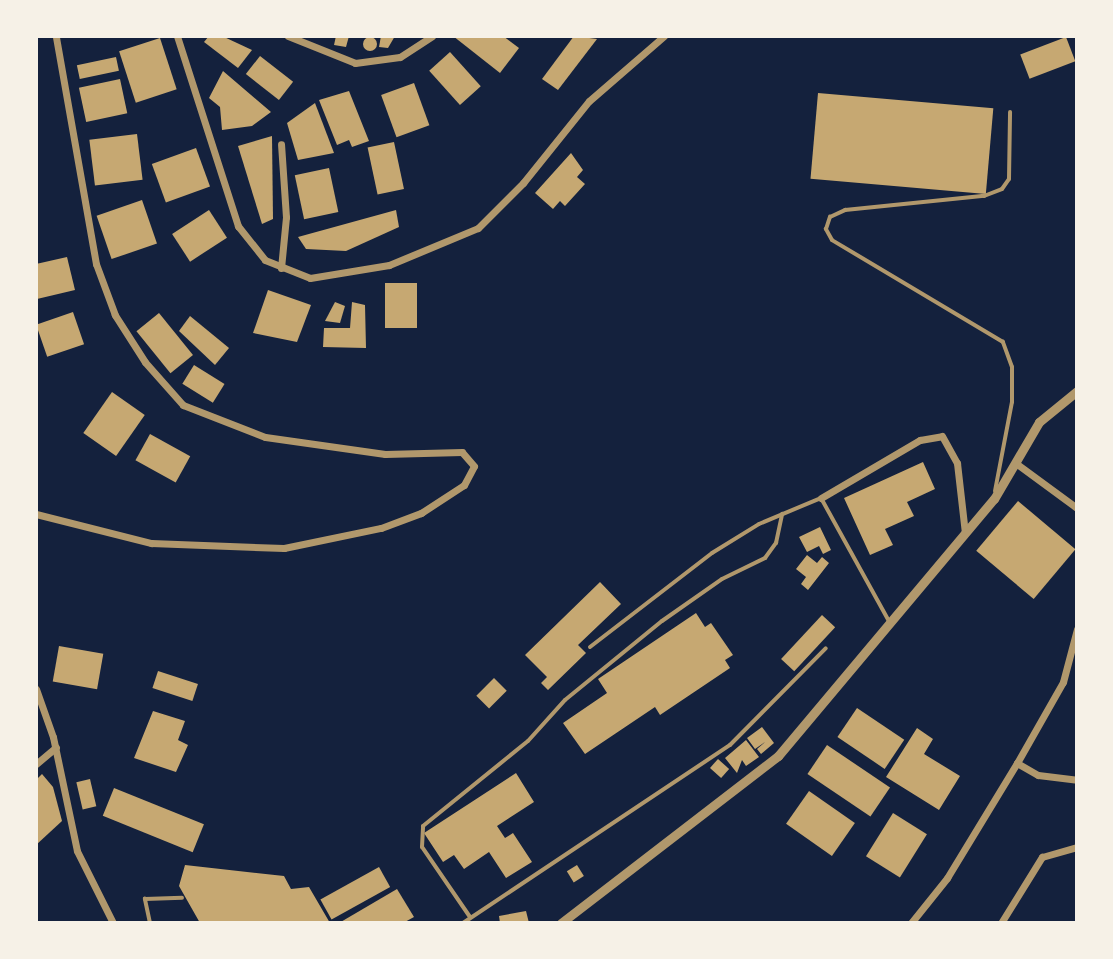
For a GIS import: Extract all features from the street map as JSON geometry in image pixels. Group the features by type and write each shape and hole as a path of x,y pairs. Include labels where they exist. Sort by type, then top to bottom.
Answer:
{"street":[{"path":"36,514 151,543 284,548 381,528 421,513 464,485 474,466 462,452 385,454 265,437 183,405 145,362 115,315 96,264 56,36"},
{"path":"177,36 238,226 265,260 310,278 353,273 404,260 478,228 523,183 589,101 664,36"},
{"path":"288,36 355,63 400,57 432,36"},
{"path":"281,144 286,217 281,268"},
{"path":"561,923 778,756 994,499 1039,422 1077,391"},
{"path":"821,498 920,440 942,436 957,463 965,533"},
{"path":"1017,464 1077,508"},
{"path":"911,923 947,878 1063,682 1077,629"},
{"path":"36,689 56,747 77,851 113,923"},
{"path":"36,764 56,747"},
{"path":"1017,763 1038,775 1077,780"},
{"path":"1001,923 1042,857 1077,847"}],"lane":[{"path":"994,499 1012,402 1012,367 1003,342 832,240 826,229 830,217 845,210 984,196 1002,189 1009,179 1010,112"},
{"path":"590,647 674,579 782,514 821,498 889,621"},
{"path":"470,917 422,847 423,826 662,621 722,579 765,558 776,543 782,514"},
{"path":"463,923 730,745 826,648"},
{"path":"150,923 145,899 182,898"}],"building":[{"path":"209,36 222,36 252,50 238,68 204,42"},
{"path":"336,36 349,36 346,47 334,45"},
{"path":"381,36 395,36 388,48 379,47"},
{"path":"453,36 503,36 519,48 500,73"},
{"path":"574,36 597,39 558,90 542,79"},
{"path":"370,37 377,44 370,51 363,44"},
{"path":"1066,37 1075,61 1030,79 1020,55"},
{"path":"160,38 177,89 136,103 119,51"},
{"path":"450,52 481,86 460,105 429,71"},
{"path":"260,56 293,82 279,100 246,74"},
{"path":"116,57 119,71 80,79 77,65"},
{"path":"223,71 271,112 252,126 222,130 220,107 209,98"},
{"path":"120,79 127,113 86,122 79,88"},
{"path":"414,83 429,125 397,137 381,95"},
{"path":"349,91 369,141 352,147 349,140 337,145 319,100"},
{"path":"818,93 993,108 986,194 811,179"},
{"path":"315,103 334,153 298,160 287,123"},
{"path":"137,134 143,180 95,186 89,140"},
{"path":"272,136 273,219 262,224 238,146"},
{"path":"394,142 404,189 378,195 368,148"},
{"path":"196,148 210,187 166,203 152,164"},
{"path":"571,153 583,170 577,177 585,184 565,206 560,201 553,209 535,193"},
{"path":"329,168 338,212 304,219 295,175"},
{"path":"142,200 157,243 112,259 97,216"},
{"path":"209,210 227,238 190,262 172,234"},
{"path":"396,210 399,227 346,251 306,249 298,237"},
{"path":"67,257 75,290 37,299 36,264"},
{"path":"385,283 417,283 417,328 385,328"},
{"path":"268,290 311,305 297,342 253,333"},
{"path":"335,302 345,306 340,323 325,321"},
{"path":"352,302 365,305 366,348 323,347 324,328 350,328"},
{"path":"73,312 84,344 47,357 36,325"},
{"path":"159,313 193,355 170,373 136,331"},
{"path":"190,316 229,348 215,365 179,331"},
{"path":"194,365 225,384 213,403 182,384"},
{"path":"112,392 145,415 116,456 83,433"},
{"path":"150,434 190,456 176,483 135,460"},
{"path":"923,462 935,489 907,502 914,516 885,529 893,545 870,555 844,498"},
{"path":"1018,501 1075,549 1034,599 976,551"},
{"path":"820,527 831,550 823,554 819,546 807,552 799,537"},
{"path":"807,555 817,563 822,557 829,563 808,590 801,584 806,577 796,569"},
{"path":"600,582 621,604 578,645 586,653 548,690 541,683 547,677 525,655"},
{"path":"696,613 705,627 711,623 733,655 725,660 730,668 660,715 655,707 585,754 563,723 607,693 598,679"},
{"path":"822,615 835,627 794,671 781,659"},
{"path":"59,646 103,654 97,689 53,681"},
{"path":"158,671 198,684 192,701 152,688"},
{"path":"494,678 507,691 489,708 476,696"},
{"path":"857,708 904,740 885,769 837,737"},
{"path":"153,711 185,721 178,740 188,745 176,772 134,758"},
{"path":"762,727 774,743 761,754 757,749 765,742 755,749 747,738"},
{"path":"917,728 933,739 924,754 960,776 939,810 886,777"},
{"path":"746,740 759,757 746,766 742,760 737,773 725,758"},
{"path":"827,745 890,787 870,817 807,774"},
{"path":"718,759 729,769 721,778 710,768"},
{"path":"516,773 534,802 497,826 505,838 513,833 532,862 506,878 489,852 464,869 454,855 443,862 424,833"},
{"path":"42,774 53,787 62,821 36,845 36,780"},
{"path":"90,779 96,806 83,809 76,782"},
{"path":"114,788 204,824 193,852 103,816"},
{"path":"809,791 855,823 832,856 786,824"},
{"path":"893,813 927,834 900,877 866,856"},
{"path":"185,865 284,876 291,889 309,887 330,923 200,923 179,886"},
{"path":"577,865 584,876 574,882 567,871"},
{"path":"379,867 390,887 332,920 320,899"},
{"path":"397,889 414,917 403,923 339,923"},
{"path":"526,911 529,923 500,923 499,916"}]}
